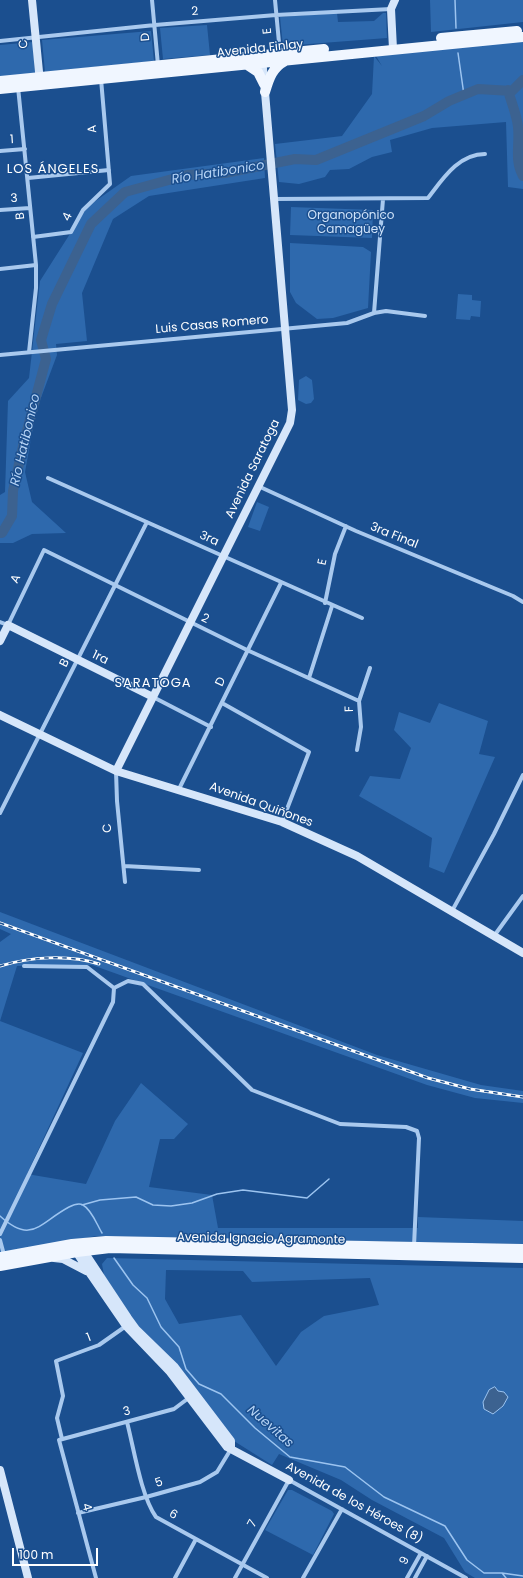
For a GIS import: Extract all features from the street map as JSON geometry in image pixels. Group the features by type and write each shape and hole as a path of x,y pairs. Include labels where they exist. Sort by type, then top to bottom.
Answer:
{"main road":[{"name":"Avenida Finlay","path":"0,81 18,83 40,81 393,46 523,30"},
{"name":"Avenida Finlay","path":"393,46 523,37"},
{"path":"264,88 275,67 284,57"},
{"name":"Avenida Finlay","path":"158,69 246,64 262,59"},
{"path":"246,64 258,72 264,88"},
{"name":"Avenida Finlay","path":"0,89 18,83"},
{"name":"Avenida Ignacio Agramonte","path":"3,1261 78,1247 135,1240 523,1249"},
{"name":"Avenida Ignacio Agramonte","path":"3,1261 47,1257 78,1247 104,1249 523,1258"}],"street":[{"name":"C","path":"32,0 40,81"},
{"name":"D","path":"152,0 158,69"},
{"name":"E","path":"274,0 284,57"},
{"path":"393,46 391,9 395,0"},
{"name":"2","path":"0,41 155,25 276,15 391,9"},
{"name":"Avenida Saratoga","path":"116,771 290,423 292,410 262,59"},
{"name":"A","path":"101,75 110,184"},
{"name":"B","path":"18,83 36,265 36,288 29,352"},
{"name":"1","path":"0,151 25,149"},
{"path":"274,199 428,198 450,169 467,159 479,154 485,154"},
{"path":"28,178 109,170"},
{"name":"4","path":"33,237 71,232 82,210 110,184"},
{"path":"374,313 383,198"},
{"name":"3","path":"0,210 30,208"},
{"path":"0,269 36,265"},
{"name":"Luis Casas Romero","path":"0,355 347,322 374,313 386,312 425,316"},
{"name":"3ra","path":"48,478 325,603 362,618"},
{"name":"3ra Final","path":"258,486 346,526 513,596 523,602"},
{"name":"B","path":"0,813 147,522"},
{"name":"E","path":"325,603 335,554 346,526"},
{"name":"2","path":"44,550 190,623 359,701"},
{"name":"A","path":"0,641 4,624 44,550"},
{"name":"D","path":"179,789 281,583"},
{"path":"309,678 332,606"},
{"name":"1ra","path":"4,624 211,727"},
{"name":"F","path":"357,750 361,727 359,701 370,668"},
{"path":"222,703 310,752 282,822"},
{"name":"Avenida Quiñones","path":"0,715 116,771 179,789 282,822 357,856 523,953"},
{"name":"C","path":"116,771 117,801 125,882"},
{"path":"452,912 494,834 523,775"},
{"path":"124,866 199,870"},
{"path":"494,936 523,896"},
{"path":"24,966 87,967 114,988"},
{"path":"114,988 128,981 143,984 252,1090 340,1124 406,1127 417,1131 419,1138 414,1246"},
{"path":"0,1234 113,1002 114,988"},
{"path":"0,1240 3,1261"},
{"path":"78,1247 126,1326 193,1395"},
{"path":"92,1272 95,1256 104,1249"},
{"path":"47,1257 63,1258 92,1272 136,1329 174,1366 193,1395"},
{"name":"1","path":"56,1361 99,1345 126,1326"},
{"name":"4","path":"56,1361 63,1396 57,1418 60,1439 96,1578"},
{"name":"3","path":"60,1439 174,1409 193,1395"},
{"name":"Avenida de los Héroes (8)","path":"193,1395 225,1445 466,1578"},
{"name":"6","path":"127,1422 146,1497 151,1510 156,1517 267,1578"},
{"name":"5","path":"78,1513 146,1497 200,1482 212,1477 221,1467 231,1449"},
{"path":"0,1470 28,1578"},
{"name":"7","path":"235,1578 289,1480"},
{"path":"303,1578 342,1509"},
{"path":"175,1578 196,1539"},
{"name":"9","path":"407,1578 421,1553"},
{"name":"9","path":"415,1578 427,1556"}],"green space":[{"path":"430,0 523,0 523,22 431,32"},
{"path":"337,13 338,22 374,21 383,13 386,13 387,38 283,46 280,17"},
{"path":"207,25 210,55 163,59 160,28"},
{"path":"151,31 154,61 45,72 42,40"},
{"path":"523,41 523,189 508,187 506,122 432,128 390,140 392,152 372,157 349,169 330,170 325,177 299,184 279,182 275,144 342,136 372,94 374,56 382,66 376,56"},
{"path":"33,42 35,73 0,77 0,45"},
{"path":"264,158 265,178 149,196 113,219 82,293 87,341 56,344 57,355 36,411 25,472 32,502 66,533 32,534 13,543 0,543 0,495 5,492 8,401 29,378 40,281 87,207 131,176"},
{"name":"Organopónico Camagüey","path":"291,207 373,210 372,238 290,235"},
{"path":"290,243 363,247 371,252 368,308 333,318 317,319 296,303 290,292"},
{"path":"458,294 472,295 472,300 481,301 480,317 471,316 470,320 456,319"},
{"path":"306,376 312,380 314,399 311,403 306,404 298,400 299,380"},
{"path":"257,502 269,507 260,531 248,527"},
{"path":"439,703 488,721 479,754 495,757 444,873 429,867 432,838 359,796 370,776 400,779 411,748 394,730 399,712 430,723"},
{"path":"0,912 377,1055 481,1085 523,1091 523,1103 475,1098 427,1085 92,965 17,966 0,1021 0,942 11,934 0,929"},
{"path":"0,1021 83,1053 27,1174 86,1184 115,1121 141,1083 188,1124 174,1139 160,1139 149,1187 212,1195 218,1228 418,1228 418,1217 523,1221 523,1244 96,1236 0,1254"},
{"path":"107,1258 523,1268 523,1578 475,1578 465,1572 444,1538 372,1500 341,1480 279,1454 272,1465 234,1441 136,1324 104,1275 102,1264","holes":["166,1270 243,1271 252,1282 370,1278 379,1305 324,1316 301,1332 276,1366 241,1315 179,1324 165,1299"]},
{"path":"288,1490 292,1490 332,1511 334,1514 313,1555 265,1530"}],"shaded area":[{"path":"495,1387 498,1391 504,1392 508,1397 503,1406 493,1414 484,1409 483,1402 489,1390"}],"waterway":[{"path":"455,0 456,28"},
{"path":"458,53 464,95"},
{"name":"Río Hatibonico","path":"0,533 2,533 12,516 13,491 23,446 46,359 41,340 52,304 91,224 125,192 187,175 225,173 295,159 316,160 424,116 449,101 478,89 512,91 523,80"},
{"path":"508,90 517,122 518,158 520,170 523,176"},
{"path":"82,1205 100,1200 136,1197 153,1205 171,1206 192,1203 217,1194 243,1190 307,1198 329,1179"},
{"name":"Nuevitas","path":"0,1216 11,1225 20,1229 28,1230 42,1225 69,1207 76,1204 81,1204 92,1214 102,1233"},
{"name":"Nuevitas","path":"114,1258 133,1285 147,1298 161,1327 179,1347 186,1369 199,1384 221,1394 255,1428 290,1457 345,1467 384,1497 445,1526 467,1560 484,1573 502,1573 523,1576"},
{"name":"Nuevitas","path":"502,1573 506,1578"}],"railway":[{"path":"0,923 428,1078 470,1089 523,1097"},
{"path":"0,966 24,960 49,958 75,959 99,964"}],"district":[{"name":"LOS ÁNGELES","path":"53,170"},
{"name":"SARATOGA","path":"153,684"}]}
